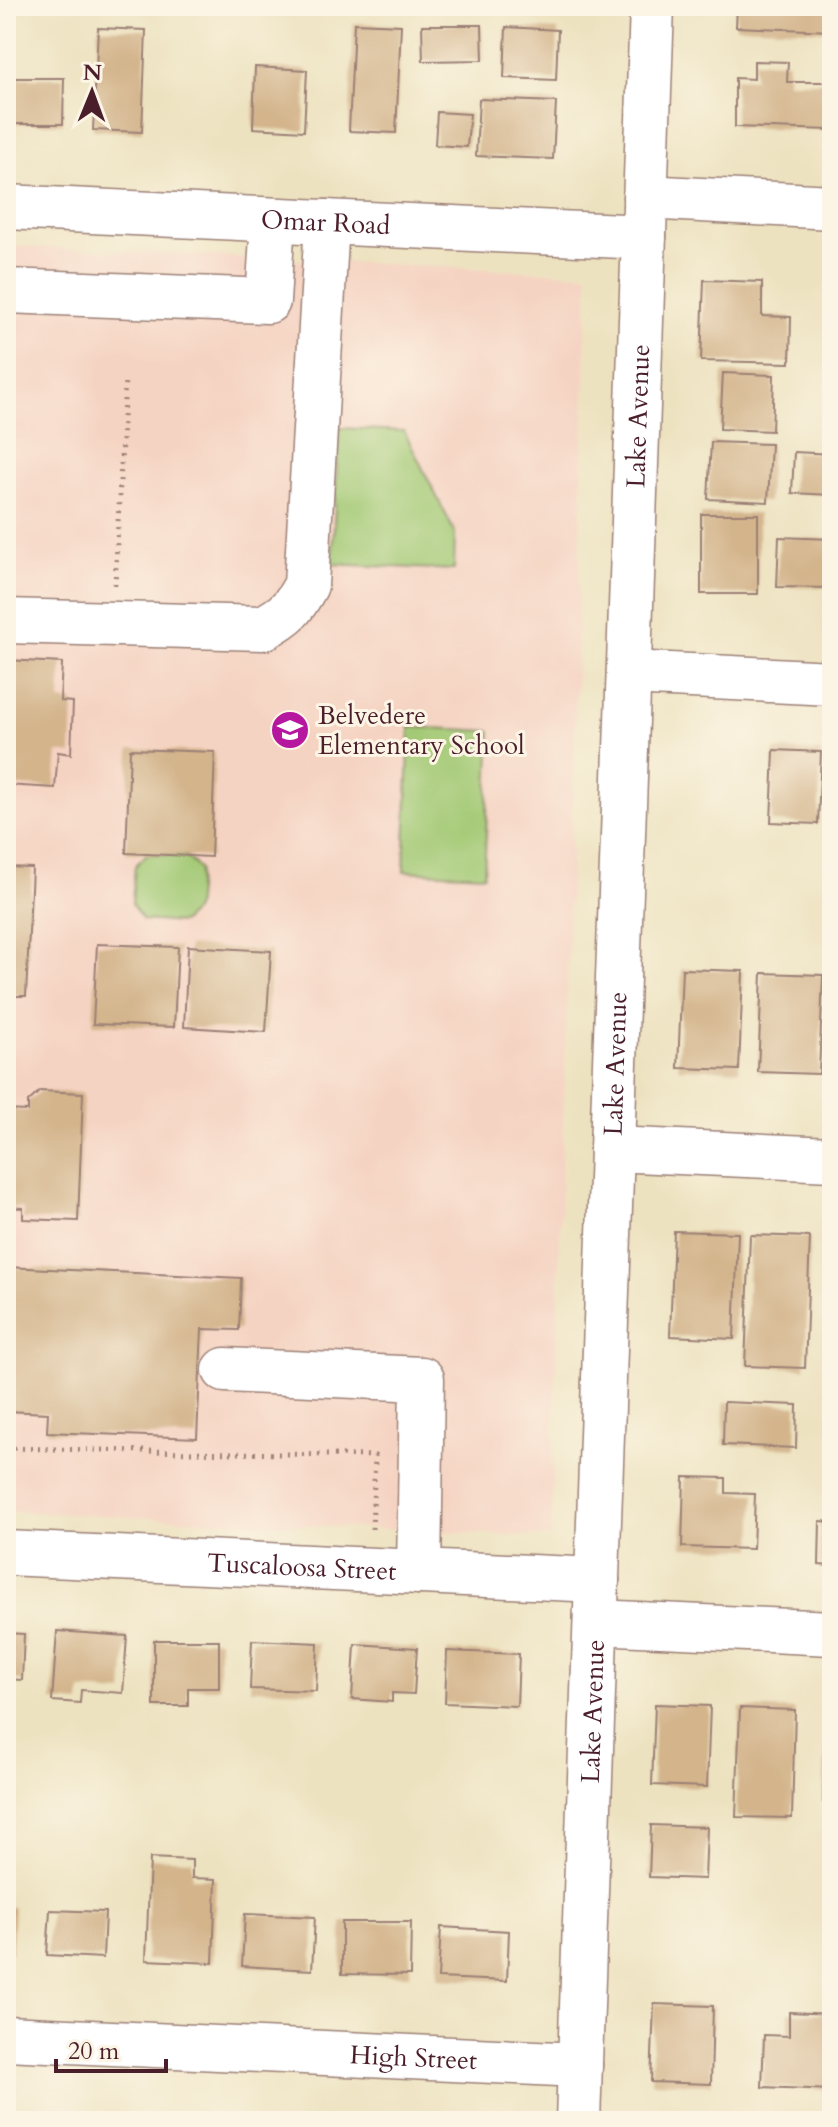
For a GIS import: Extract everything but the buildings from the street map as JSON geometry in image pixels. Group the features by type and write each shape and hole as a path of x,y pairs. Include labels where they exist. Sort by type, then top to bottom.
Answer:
{"street":[{"name":"Lake Avenue","path":"578,2121 652,6"},
{"name":"Omar Road","path":"6,207 327,222 644,217 832,207"},
{"path":"6,291 268,301 273,220"},
{"path":"6,621 263,628 282,618 296,603 306,585 327,222"},
{"path":"629,673 832,683"},
{"path":"612,1149 832,1159"},
{"path":"225,1370 422,1379 419,1572"},
{"name":"Tuscaloosa Street","path":"6,1553 419,1572 596,1601 832,1633"},
{"name":"High Street","path":"6,2038 580,2065"}],"path":[{"path":"113,624 125,379"},
{"path":"6,1448 375,1456 372,1536"}],"shaded area":[{"name":"Belvedere Elementary School","path":"6,246 588,274 551,1537 6,1511"}],"green space":[{"path":"339,428 404,431 455,533 454,570 332,564"},
{"path":"410,727 491,731 484,875 404,871"},
{"path":"147,854 186,856 199,869 195,910 181,923 143,920 132,905 135,866"}],"place":[{"name":"Belvedere Elementary School","path":"290,730"}]}
